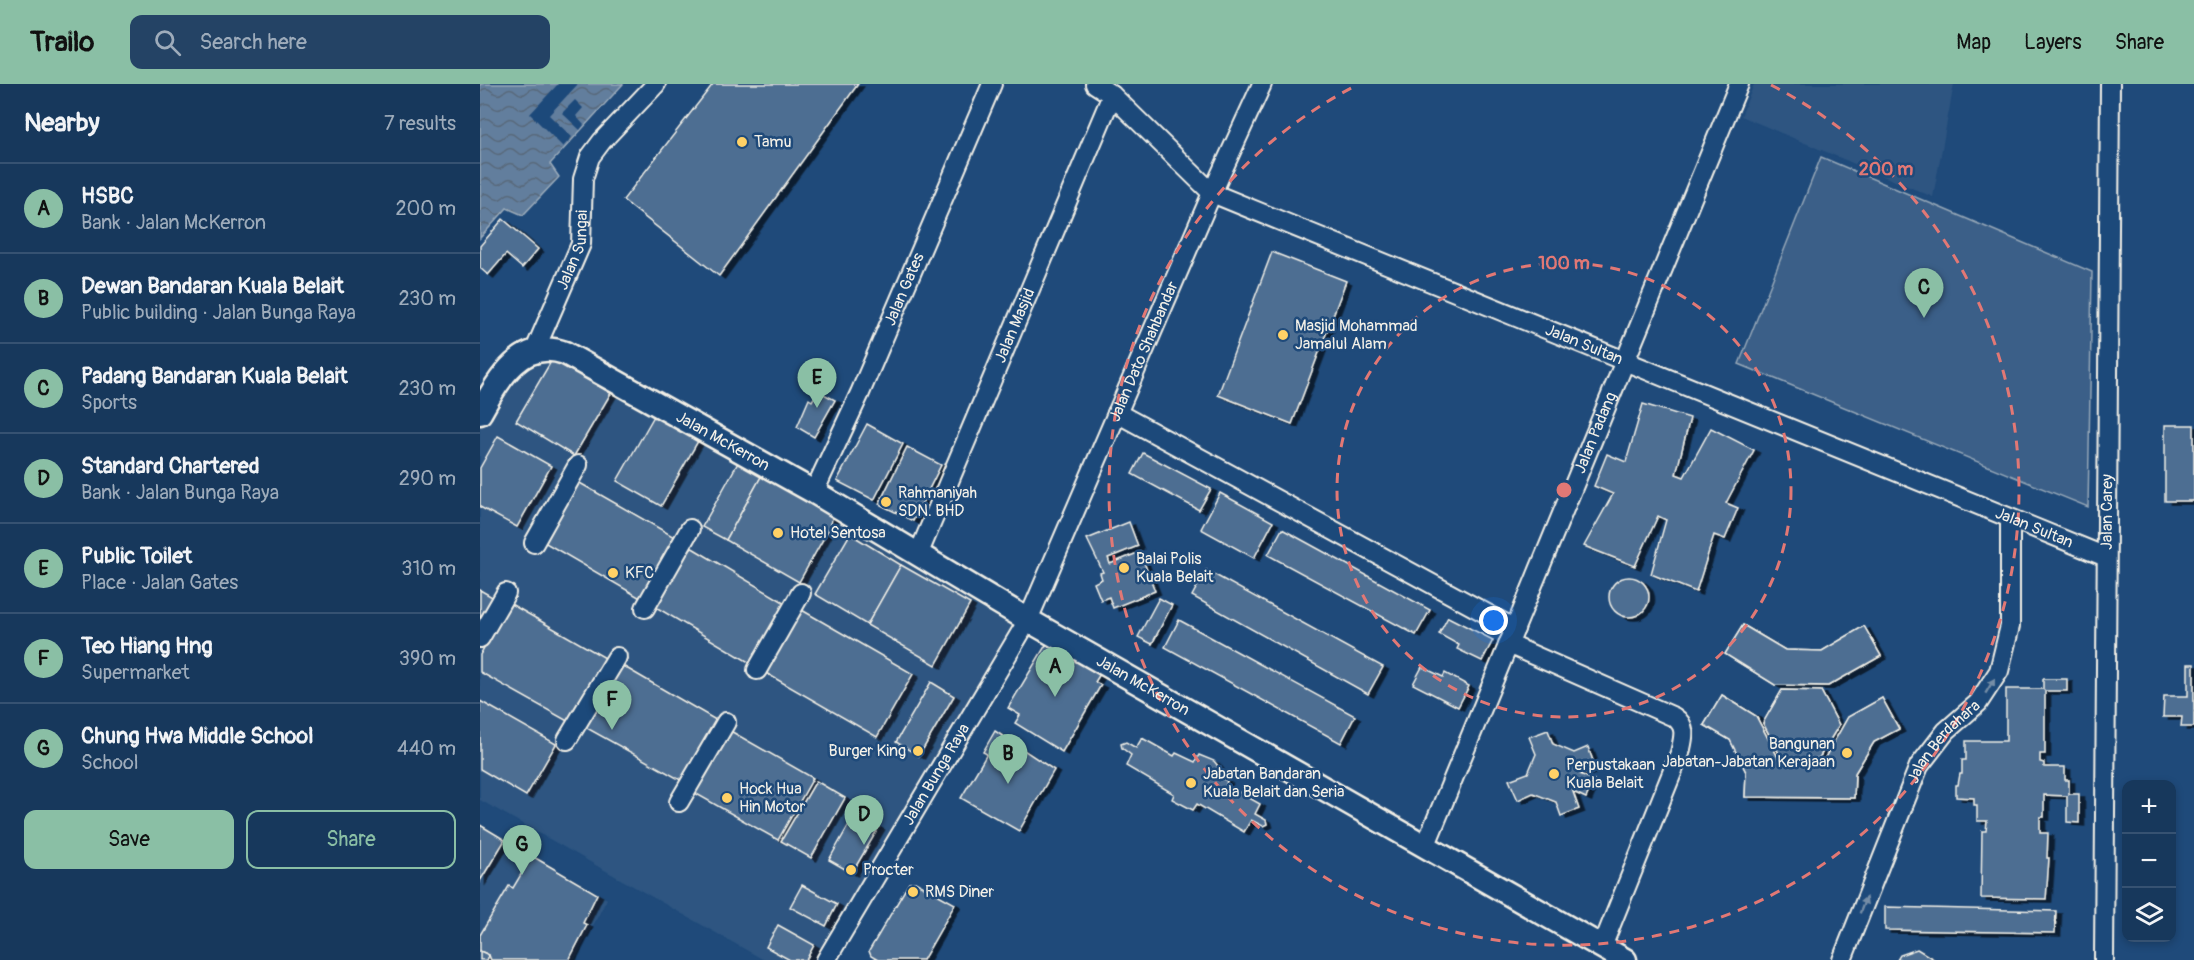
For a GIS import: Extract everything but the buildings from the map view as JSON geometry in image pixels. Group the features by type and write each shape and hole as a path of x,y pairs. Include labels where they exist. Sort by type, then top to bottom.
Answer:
{"main road":[{"name":"Jalan McKerron","path":"535,350 548,348 565,352 814,492 1028,620 1624,960"},
{"path":"480,413 508,369 518,358 535,350"}],"street":[{"name":"Jalan Sungai","path":"535,350 580,244 583,179 590,157 602,141 656,84"},
{"name":"Jalan Gates","path":"814,492 860,393 992,84"},
{"name":"Jalan Sultan","path":"1095,84 1112,95 1212,193 2010,519 2106,556"},
{"name":"Jalan Dato Shahbandar","path":"1028,620 1212,193 1262,84"},
{"name":"Jalan Padang","path":"1425,847 1739,84"},
{"name":"Jalan Carey","path":"2104,960 2110,84"},
{"name":"Jalan Masjid","path":"918,555 1112,95"},
{"path":"1117,412 1512,637 1681,722 1684,729 1680,753 1602,947"},
{"path":"534,543 578,465"},
{"name":"Jalan Berdahara","path":"1842,960 1919,766 1946,731 1978,703 1999,670 2010,626 2010,519"},
{"path":"645,608 690,529"},
{"path":"480,638 506,593"},
{"path":"757,670 801,593"},
{"name":"Jalan Bunga Raya","path":"826,960 1028,620"},
{"path":"567,740 617,657"},
{"path":"679,802 726,722"}],"shaded area":[{"path":"1754,84 1954,84 1933,197 1741,116"},
{"path":"1821,157 2092,272 2088,507 1739,364"},
{"path":"548,348 1028,620 826,960 764,960 480,800 480,415 494,391"},
{"path":"480,825 607,899 575,960 480,960"}],"water":[{"path":"480,84 623,84 550,164 559,177 523,215 507,208 480,238"}],"pier":[{"path":"558,84 578,84 549,115 572,137 563,147 530,114"},
{"path":"575,100 583,108 576,116 584,125 580,130 562,113"}],"place":[{"name":"Tamu","path":"742,142"},
{"name":"Padang Bandaran Kuala Belait","path":"1924,318"},
{"name":"Masjid Mohammad Jamalul Alam","path":"1283,335"},
{"name":"Public Toilet","path":"817,408"},
{"name":"Rahmaniyah SDN. BHD","path":"886,502"},
{"name":"Hotel Sentosa","path":"778,533"},
{"name":"Balai Polis Kuala Belait","path":"1124,568"},
{"name":"KFC","path":"613,573"},
{"name":"HSBC","path":"1055,697"},
{"name":"Teo Hiang Hng","path":"612,730"},
{"name":"Burger King","path":"918,751"},
{"name":"Bangunan Jabatan-Jabatan Kerajaan","path":"1847,753"},
{"name":"Perpustakaan Kuala Belait","path":"1554,774"},
{"name":"Jabatan Bandaran Kuala Belait dan Seria","path":"1191,783"},
{"name":"Dewan Bandaran Kuala Belait","path":"1008,784"},
{"name":"Hock Hua Hin Motor","path":"727,798"},
{"name":"Standard Chartered","path":"864,845"},
{"name":"Procter","path":"851,870"},
{"name":"Chung Hwa Middle School","path":"522,875"},
{"name":"RMS Diner","path":"913,892"}]}
